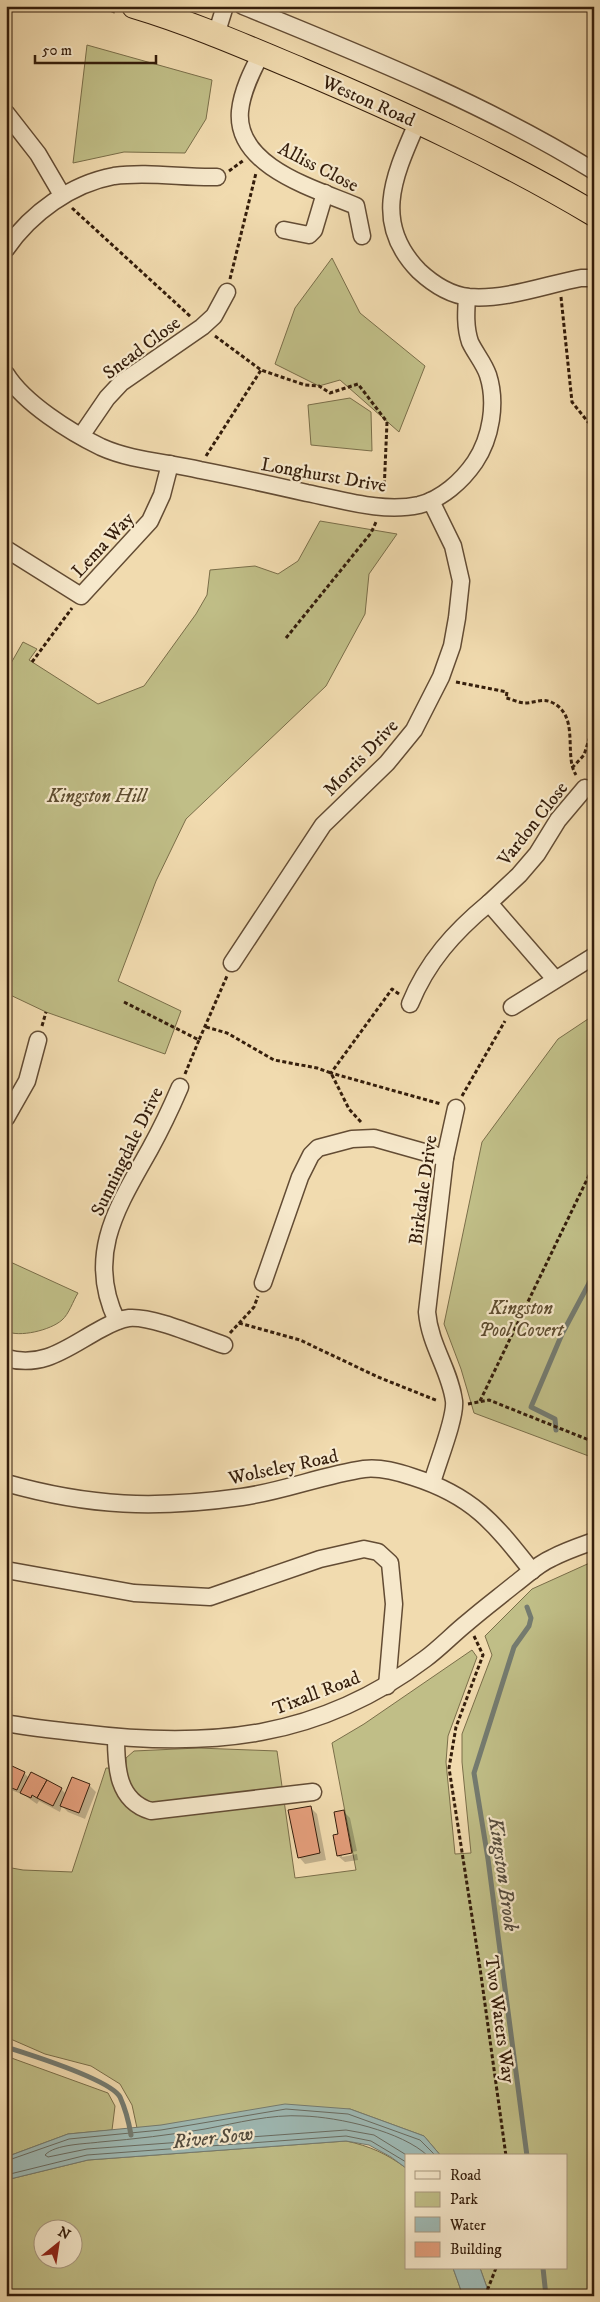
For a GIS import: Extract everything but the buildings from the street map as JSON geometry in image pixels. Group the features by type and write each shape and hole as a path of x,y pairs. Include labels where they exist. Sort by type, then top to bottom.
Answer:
{"highway":[{"name":"Weston Road","path":"134,6 216,35 418,121 535,179 594,214"}],"street":[{"path":"216,35 225,6"},
{"name":"Weston Road","path":"243,6 500,118 549,143 594,171"},
{"name":"Alliss Close","path":"261,54 246,88 240,111 243,130 257,155 276,171 356,206 362,236"},
{"path":"6,113 38,154 62,195"},
{"path":"418,121 401,158 391,192 390,207 392,223 404,253 426,278 441,288 467,297 485,298 556,282 594,278"},
{"path":"6,249 34,217 62,195 90,183 115,176 217,177"},
{"path":"284,230 309,235 314,230 325,193"},
{"name":"Snead Close","path":"81,436 107,398 121,383 202,327 214,316 227,292"},
{"name":"Longhurst Drive","path":"6,374 23,394 81,436 124,456 198,469 351,502 383,507 403,507 431,501 452,487 474,462 487,437 492,405 491,389 488,376 471,343 467,330 467,297"},
{"name":"Lema Way","path":"6,548 82,596 150,521 162,495 170,464"},
{"name":"Morris Drive","path":"232,963 323,824 386,764 414,730 440,677 452,646 457,618 460,581 453,546 431,501"},
{"name":"Vardon Close","path":"405,1001 453,934 519,875 537,854 558,820 585,788"},
{"path":"489,903 555,979"},
{"path":"512,1007 594,956"},
{"path":"6,1118 27,1081 38,1040"},
{"name":"Sunningdale Drive","path":"117,1321 104,1287 103,1263 110,1228 120,1201 150,1149 180,1087"},
{"name":"Birkdale Drive","path":"432,1483 454,1407 452,1391 429,1330 427,1312 445,1158 456,1108"},
{"path":"263,1283 300,1177 311,1155 318,1148 352,1139 374,1138 395,1142 445,1158"},
{"path":"6,1358 22,1363 41,1360 117,1321 128,1318 143,1318 224,1344"},
{"name":"Wolseley Road","path":"6,1483 31,1490 98,1502 151,1505 245,1496 366,1469 399,1472 432,1483 465,1500 497,1527 532,1571"},
{"name":"Tixall Road","path":"6,1723 116,1737 220,1739 257,1734 292,1726 325,1714 387,1686 428,1657 467,1622 550,1558 594,1541"},
{"path":"6,1570 134,1593 210,1597 320,1559 364,1549 378,1552 390,1562 394,1604 387,1686"},
{"path":"116,1737 116,1768 122,1785 130,1800 141,1808 151,1811 313,1792"}],"path":[{"path":"217,177 237,168 257,155"},
{"path":"227,292 257,155"},
{"path":"62,195 73,210 202,327 260,370 305,385 319,386 330,393 358,384 387,422 383,507 371,532 286,638"},
{"path":"556,282 563,305 572,402 588,422 594,422"},
{"path":"198,469 260,370"},
{"path":"32,662 82,596"},
{"path":"470,686 490,690 491,687 507,692 506,698 524,703 541,700 549,701 556,705 568,721 572,768 585,788"},
{"path":"572,768 584,754 594,724"},
{"path":"180,1087 232,963"},
{"path":"331,1073 392,989 405,1001"},
{"path":"124,1002 199,1040"},
{"path":"206,1027 227,1033 274,1060 317,1068 456,1108 512,1007"},
{"path":"331,1073 349,1109 374,1138"},
{"path":"480,1401 594,1165"},
{"path":"224,1344 233,1328 254,1307 263,1283"},
{"path":"239,1323 300,1340 378,1377 454,1407 488,1400 594,1442"},
{"name":"Two Waters Way","path":"467,1622 483,1655 456,1727 449,1768 480,1968 506,2154"},
{"path":"485,2296 495,2270"}],"green space":[{"path":"87,45 212,80 206,119 185,153 124,152 73,163"},
{"path":"332,258 360,313 425,366 399,432 340,380 319,386 275,364 295,308"},
{"path":"350,398 371,412 372,451 311,445 308,405"},
{"name":"Kingston Hill","path":"320,521 397,534 369,574 365,614 326,686 186,819 156,881 118,981 181,1011 165,1054 46,1012 6,993 6,672 23,642 37,649 29,660 98,704 144,686 196,614 207,595 210,570 255,566 278,574 298,561"},
{"name":"Kingston Pool Covert","path":"594,1015 594,1458 474,1413 461,1369 444,1324 482,1142 558,1039"},
{"path":"6,1260 78,1293 62,1320 57,1324 35,1332 19,1334 6,1331"},
{"path":"594,1561 594,2296 550,2296 550,2290 543,2290 542,2296 490,2296 481,2270 568,2270 568,2154 439,2154 424,2136 350,2109 137,2128 132,2105 120,2084 91,2066 45,2054 6,2037 6,1867 23,1870 72,1872 106,1768 126,1769 126,1758 134,1751 198,1748 277,1751 295,1878 356,1870 332,1743 364,1724 472,1650 477,1657 448,1736 446,1762 455,1854 471,1853 462,1762 462,1734 492,1655 485,1636 532,1589"},
{"path":"6,2056 108,2093 115,2106 112,2130 68,2134 6,2157"},
{"path":"346,2141 371,2148 405,2167 405,2270 454,2270 463,2296 6,2296 6,2180 88,2160"}],"water":[{"name":"River Sow","path":"285,2104 350,2109 424,2136 439,2154 405,2154 405,2167 369,2145 346,2141 88,2160 6,2180 6,2157 68,2134 161,2125"},
{"path":"454,2270 481,2270 490,2296 463,2296"}],"waterway":[{"name":"Kingston Brook","path":"556,1430 555,1419 531,1407 562,1334 594,1274"},
{"name":"Kingston Brook","path":"527,1607 531,1618 529,1626 514,1647 474,1773 488,1859 527,2154"},
{"path":"6,2047 68,2068 113,2090 122,2101 131,2135"},
{"name":"Kingston Brook","path":"543,2270 546,2296"}]}
